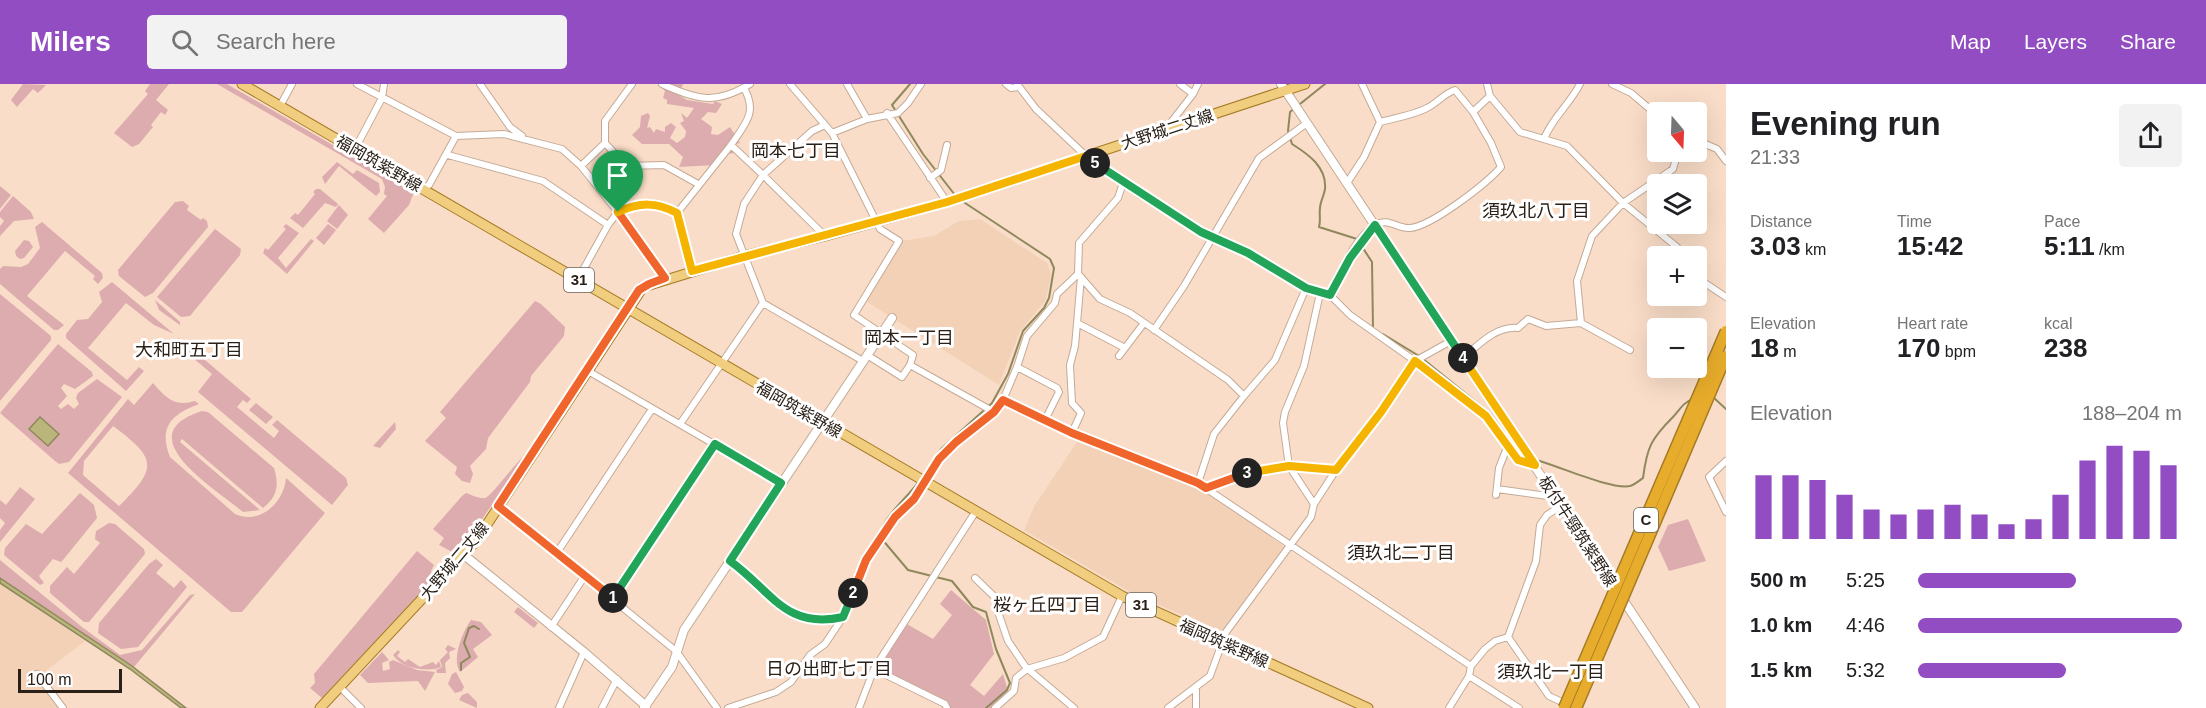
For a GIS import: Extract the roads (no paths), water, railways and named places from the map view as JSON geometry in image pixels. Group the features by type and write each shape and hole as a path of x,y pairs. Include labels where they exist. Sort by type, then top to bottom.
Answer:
{"highway":[{"name":"C","path":"1564,706 1726,331"},
{"name":"C","path":"1576,708 1726,356"}],"main road":[{"name":"福岡筑紫野線","path":"242,84 579,279 821,423 1122,596 1368,708"},
{"name":"大野城二丈線","path":"320,708 464,555 643,287 665,278 947,202 1172,128 1284,87 1305,84"},
{"name":"板付牛頸筑紫野線","path":"1284,87 1695,708"},
{"path":"464,555 584,652 646,707 672,667 684,630 892,318"},
{"path":"1708,374 1726,382"}],"street":[{"path":"280,106 292,84"},
{"path":"357,84 456,136 504,134 522,136 562,149 581,166 618,212 665,278"},
{"path":"355,149 382,98 384,84"},
{"path":"480,84 510,127 522,136"},
{"path":"632,84 605,121 605,143 626,166 664,165 698,184"},
{"path":"662,84 703,99 720,99 747,86 750,99 749,118 731,145 677,213"},
{"path":"790,84 832,133 880,229 899,241 854,315 913,355 902,377 763,303 736,234 744,204 763,175 812,131 825,125"},
{"path":"847,84 867,119"},
{"path":"832,133 867,119 887,113 898,113 921,84"},
{"path":"1006,84 1011,88 1018,85 1036,109 1086,156 1123,183 1201,232 1274,267 1306,288 1330,295 1350,315 1415,361 1486,416 1518,460 1535,465"},
{"path":"1180,84 1193,94"},
{"path":"1172,128 1172,121 1198,84"},
{"path":"1347,183 1364,157 1380,122 1362,84"},
{"path":"1487,84 1490,96 1520,132 1567,146 1623,203 1676,246"},
{"path":"1544,139 1550,124 1567,108 1580,84"},
{"path":"1612,84 1631,93 1647,107"},
{"path":"1330,295 1350,258 1375,225 1386,221 1410,228 1447,212 1485,185 1501,167 1491,142 1473,112 1455,90 1443,94 1439,101 1425,110 1380,122"},
{"path":"1473,112 1490,96"},
{"path":"887,113 947,202"},
{"path":"1154,330 1184,286 1259,158 1307,123"},
{"path":"422,188 429,185 448,155 456,136"},
{"path":"581,166 605,143"},
{"path":"1707,144 1718,149 1726,161"},
{"path":"731,145 825,236"},
{"path":"930,178 941,170 947,145"},
{"path":"448,155 543,181 608,225"},
{"path":"1581,323 1577,281 1592,236 1623,203 1673,169 1675,162"},
{"path":"1072,433 1081,413 1072,403 1070,365 1077,323 1079,243 1118,198 1123,183"},
{"path":"579,279 608,225 618,212 635,204 649,203 677,213"},
{"path":"677,213 692,271"},
{"path":"1079,275 1100,299 1144,323 1228,380 1244,396"},
{"path":"728,708 777,692 791,682 810,655 825,644 843,617 866,560 895,517 914,499 922,480 939,459 956,442 994,412 1003,400 1027,336 1055,303 1057,294 1079,275"},
{"path":"1707,284 1726,297"},
{"path":"1198,483 1214,434 1275,360 1306,288"},
{"path":"1314,504 1289,466 1283,423 1285,411 1304,366 1320,293"},
{"path":"680,424 763,303"},
{"path":"1463,358 1493,334 1505,327 1518,328 1528,319 1546,326 1581,323 1630,350"},
{"path":"1077,323 1125,348"},
{"path":"1119,356 1144,323"},
{"path":"1168,708 1196,689 1210,676 1222,641 1311,518 1314,504 1336,470 1381,412 1415,361 1451,341"},
{"path":"910,365 994,412"},
{"path":"1017,367 1057,388 1059,393 1045,420"},
{"path":"588,371 781,483"},
{"path":"1003,400 1072,433 1198,483 1471,666"},
{"path":"556,554 652,409"},
{"path":"612,598 715,444"},
{"path":"1508,445 1499,468 1497,492 1556,497"},
{"path":"1726,461 1709,477 1726,512"},
{"path":"1206,488 1237,475 1289,466 1336,470"},
{"path":"1508,637 1536,561 1540,525 1547,515 1562,505"},
{"path":"498,506 676,651 717,708"},
{"path":"859,708 874,669 976,511"},
{"path":"730,561 753,577 788,613 816,621 843,617"},
{"path":"551,627 584,578"},
{"path":"975,578 1001,603 997,609 1008,641 1028,669 1074,708"},
{"path":"995,708 1014,691 1016,678 1028,669 1064,658 1103,637 1122,596"},
{"path":"1508,637 1550,696 1564,706"},
{"path":"1449,708 1469,676 1471,666 1485,649 1495,641 1508,637"},
{"path":"559,708 584,652"},
{"path":"874,669 945,704 947,708"},
{"path":"38,674 63,708"},
{"path":"1469,676 1519,708"},
{"path":"602,708 616,679"},
{"path":"340,687 361,708"},
{"path":"1196,689 1196,708"}],"waterway":[{"path":"910,84 892,105 923,154 955,195"},
{"path":"1325,84 1290,112 1288,131 1292,144 1310,157 1323,174 1325,189 1320,206 1319,227 1357,239 1372,262 1373,328"},
{"path":"923,476 941,449 992,403 1008,374 1023,331 1044,308 1049,298 1054,268 1050,259 962,201"},
{"path":"1383,334 1419,356"},
{"path":"1423,359 1491,414 1513,447 1524,457"},
{"path":"1713,397 1726,409"},
{"path":"1532,459 1596,481 1621,486 1632,485 1643,478 1648,451 1655,438 1684,405 1693,399"},
{"path":"919,481 889,516 881,531 881,538 908,570 952,581 973,607 986,612 996,649 1010,683 1007,690 986,708"},
{"path":"461,670 461,663 470,657 464,643 469,628 474,626 479,629"}],"district":[{"name":"岡本七丁目","path":"796,151"},
{"name":"須玖北八丁目","path":"1536,211"},
{"name":"岡本一丁目","path":"909,338"},
{"name":"大和町五丁目","path":"189,350"},
{"name":"須玖北二丁目","path":"1401,553"},
{"name":"桜ヶ丘四丁目","path":"1047,605"},
{"name":"日の出町七丁目","path":"829,669"},
{"name":"須玖北一丁目","path":"1551,672"}]}
